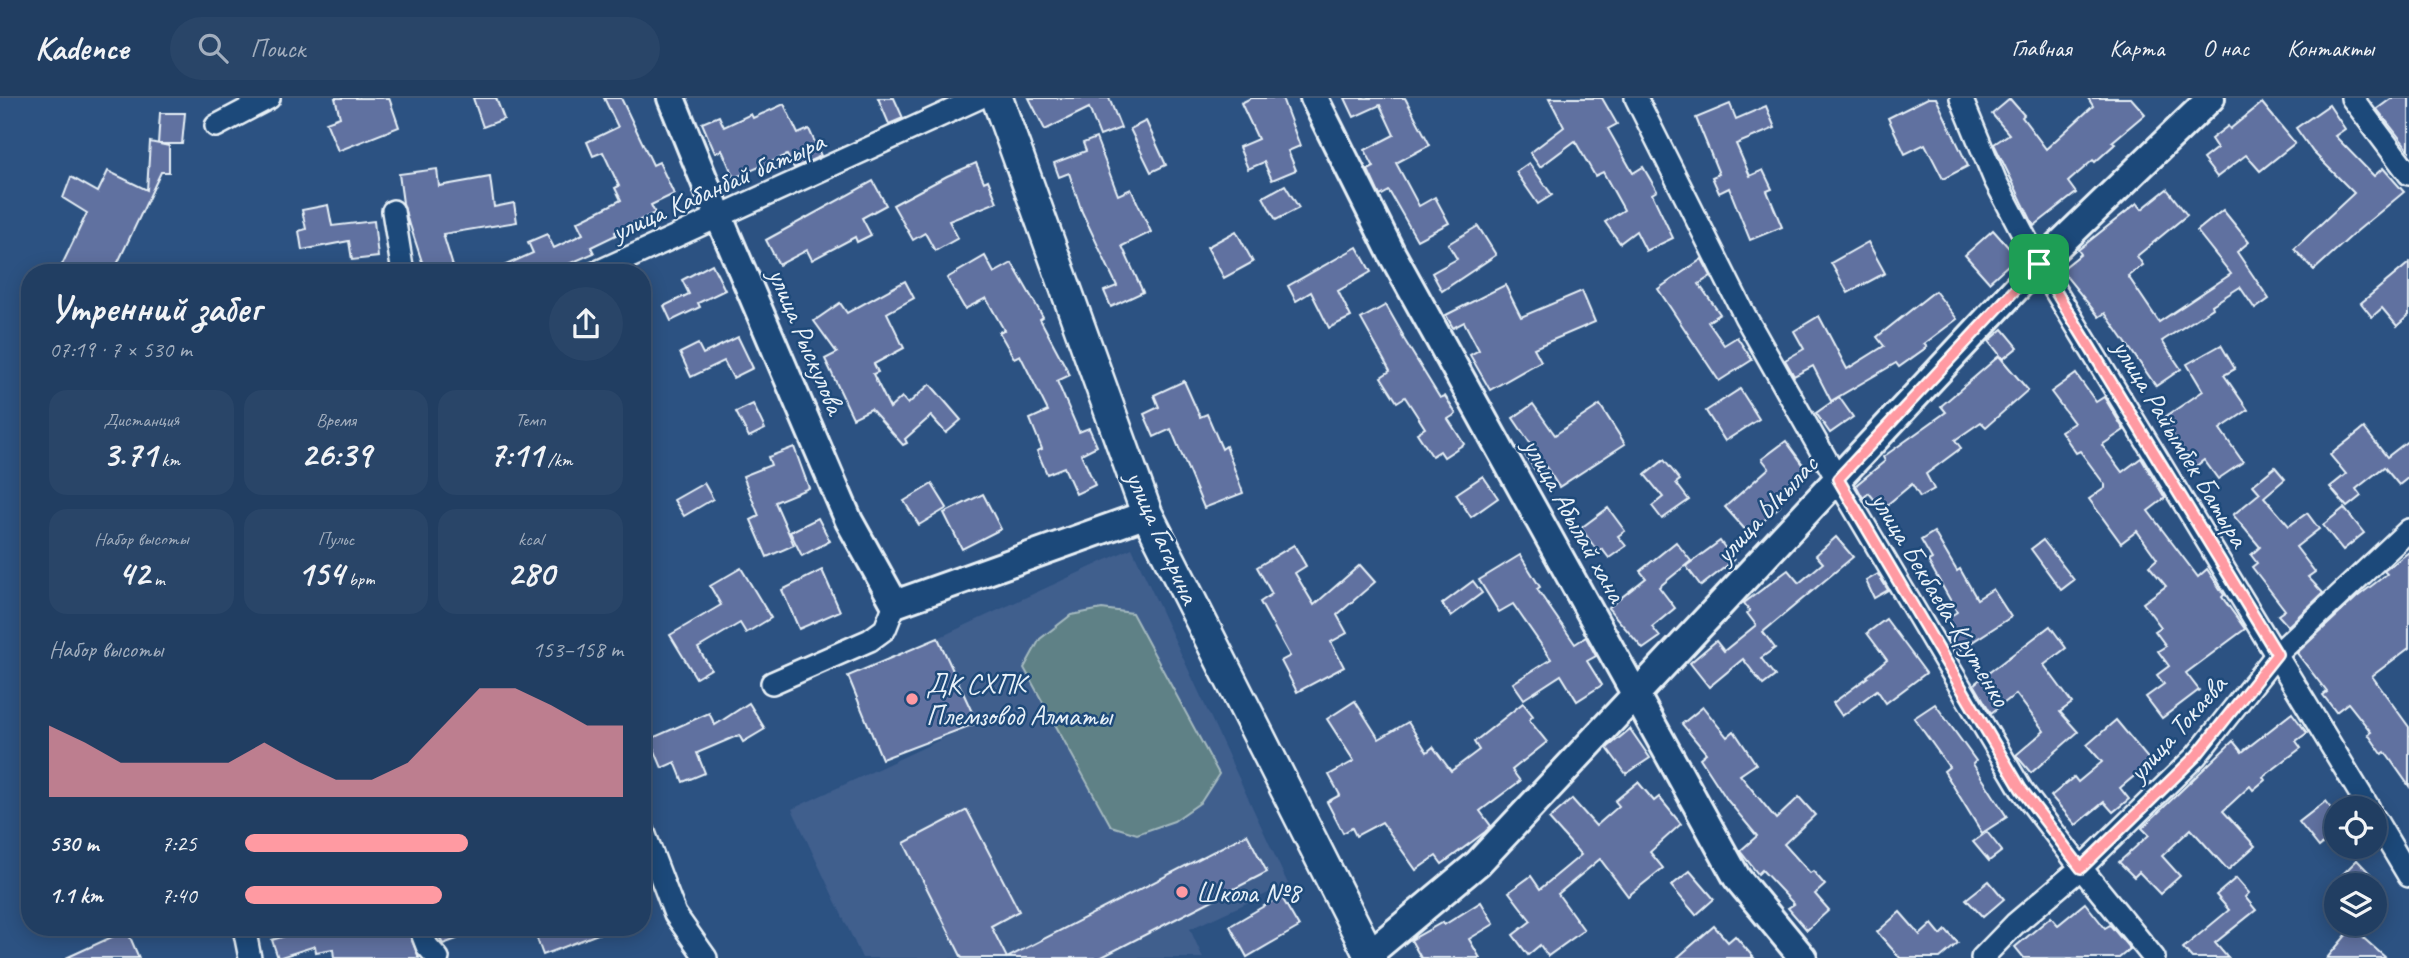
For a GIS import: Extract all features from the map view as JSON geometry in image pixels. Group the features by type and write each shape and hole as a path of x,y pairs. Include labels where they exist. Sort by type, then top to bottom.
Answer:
{"main road":[{"name":"улица Гагарина","path":"997,98 1147,514 1368,957"}],"street":[{"path":"216,126 269,98"},
{"name":"улица Рыскулова","path":"671,98 849,521 895,604"},
{"name":"улица Кабанбай батыра","path":"615,264 979,98"},
{"name":"улица Абылай хана","path":"1314,98 1392,254 1737,878 1803,958"},
{"name":"улица Бекбаева-Крутенко","path":"1636,98 1745,316 2021,789 2154,958"},
{"name":"улица Райымбек Батыра","path":"1961,98 1995,180 2039,264 2362,796"},
{"name":"улица Ыкылас","path":"1368,957 1478,863 2039,264 2211,98"},
{"path":"2352,98 2409,174"},
{"path":"393,211 402,264"},
{"path":"772,682 870,640 885,629 895,604 1147,514"},
{"name":"улица Токаева","path":"1982,958 2015,924 2081,868 2196,756 2277,654 2409,530"},
{"path":"2387,838 2409,876"},
{"path":"651,851 675,914 706,958"},
{"path":"246,936 250,958"},
{"path":"423,936 427,946 438,958"}],"shaded area":[{"path":"1132,548 1288,884 1190,929 1203,958 862,958 792,809 976,723 938,638"}],"green space":[{"path":"1102,609 1132,613 1219,774 1201,802 1174,821 1137,834 1111,826 1024,668 1040,639 1071,615"}],"building":[{"path":"335,98 389,98 399,127 338,151 326,122 340,117"},
{"path":"473,98 496,98 504,119 483,127"},
{"path":"604,98 621,98 653,165 659,162 674,194 651,205 655,213 615,232 616,235 591,247 594,253 569,264 508,264 533,253 528,242 547,234 554,248 583,234 577,222 621,200 615,188 619,186 603,152 593,156 587,142 618,127"},
{"path":"878,98 894,98 903,118 889,124"},
{"path":"1029,98 1109,98 1121,128 1100,136 1089,108 1045,130"},
{"path":"1251,98 1282,98 1300,146 1288,151 1296,170 1272,180 1264,162 1248,169 1239,147 1258,139 1241,103"},
{"path":"1345,98 1405,98 1430,145 1396,163 1419,206 1435,197 1449,223 1417,240 1389,191 1380,196 1368,170 1374,167 1365,150 1394,135 1380,105 1354,117"},
{"path":"1549,98 1602,98 1617,124 1608,129 1633,173 1643,167 1657,191 1652,194 1673,238 1646,251 1636,231 1620,243 1605,222 1624,210 1603,172 1595,176 1575,141 1540,167 1530,153 1564,127"},
{"path":"1928,98 1936,98 1968,166 1943,179 1925,144 1905,154 1888,118"},
{"path":"2088,98 2131,98 2145,114 2112,142 2115,144 2095,162 2093,160 2068,182 2076,193 2034,226 1994,144 2009,134 1992,114 2010,99 2046,149 2093,106"},
{"path":"2392,98 2409,98 2409,150 2377,109"},
{"path":"2262,103 2295,143 2260,171 2246,155 2217,177 2203,159 2217,148 2211,139 2228,126 2230,129"},
{"path":"784,104 798,134 809,129 821,156 794,168 787,155 734,178 722,150 715,153 702,123 719,116 724,127 751,114 753,118"},
{"path":"1730,104 1736,119 1766,106 1775,128 1736,144 1750,176 1763,170 1772,189 1767,191 1782,227 1750,240 1729,188 1719,193 1712,177 1719,174 1696,118"},
{"path":"2329,105 2345,129 2335,136 2374,176 2383,168 2404,192 2314,270 2294,249 2354,193 2313,152 2296,128"},
{"path":"160,113 185,113 182,144 158,144"},
{"path":"1146,121 1166,165 1151,172 1130,129"},
{"path":"1096,138 1118,195 1131,189 1151,232 1122,246 1143,292 1111,307 1104,291 1117,286 1082,212 1069,173 1059,177 1054,163 1086,151 1083,143"},
{"path":"150,142 169,146 169,172 161,172 117,264 62,264 87,213 63,198 71,177 98,192 108,171 147,190"},
{"path":"976,163 984,182 988,180 997,202 949,221 958,238 935,251 925,233 913,240 893,205"},
{"path":"1529,163 1552,195 1538,204 1516,172"},
{"path":"437,169 439,186 490,177 494,207 514,203 517,222 443,234 452,264 423,264 403,203 399,174"},
{"path":"873,181 886,205 862,218 871,235 857,242 855,237 812,260 807,250 779,265 766,240"},
{"path":"1285,185 1299,208 1276,220 1263,197"},
{"path":"2167,189 2187,215 2137,256 2143,265 2128,276 2159,322 2231,274 2197,231 2223,210 2249,242 2237,252 2269,299 2255,309 2240,287 2162,341 2181,369 2156,386 2105,313 2099,317 2061,270 2081,254 2078,250 2137,203 2142,209"},
{"path":"328,205 332,226 374,221 378,257 352,260 349,241 302,250 299,231 306,229 302,210"},
{"path":"1478,226 1496,255 1442,291 1432,273 1457,259 1448,244"},
{"path":"1993,230 2017,257 1989,282 1965,255"},
{"path":"1236,231 1253,262 1224,278 1207,247"},
{"path":"1868,242 1885,273 1848,293 1831,263"},
{"path":"1357,247 1371,272 1338,291 1351,317 1329,328 1311,292 1296,301 1288,286"},
{"path":"985,256 994,273 1012,263 1043,317 1040,319 1070,375 1057,381 1079,432 1089,428 1097,446 1081,454 1095,485 1076,494 1064,467 1047,474 1037,451 1042,449 1030,419 1048,411 1020,355 1014,358 999,332 1004,330 986,298 965,309 947,278"},
{"path":"1702,259 1711,276 1699,284 1720,314 1708,322 1724,345 1737,337 1752,360 1719,381 1658,289"},
{"path":"2409,263 2409,315 2397,326 2382,308 2372,317 2361,303"},
{"path":"712,264 725,290 698,303 700,307 671,321 664,306 689,294 682,280"},
{"path":"905,281 914,298 887,313 904,348 874,364 878,372 873,374 890,408 902,397 908,404 930,384 961,420 946,433 931,416 905,439 907,443 903,445 871,409 853,418 825,359 837,353 814,321 840,303 847,313"},
{"path":"1505,285 1521,317 1582,291 1595,322 1534,348 1541,361 1490,390 1470,355 1479,350 1464,322 1453,328 1446,315"},
{"path":"1935,291 1957,319 1924,344 1927,347 1899,367 1896,363 1831,401 1813,366 1794,376 1785,360 1804,349 1794,331 1819,316 1847,369 1884,346 1877,337"},
{"path":"1386,305 1440,398 1445,396 1456,414 1448,419 1464,444 1444,457 1440,451 1432,456 1417,433 1425,428 1405,397 1397,402 1381,377 1390,371 1361,319"},
{"path":"2003,329 2018,347 2003,359 1989,341"},
{"path":"738,337 753,368 733,378 724,361 691,377 680,353 698,344 703,354"},
{"path":"2221,345 2235,369 2224,375 2248,410 2220,429 2243,462 2218,479 2204,460 2195,467 2162,419 2203,391 2187,364"},
{"path":"1999,356 2028,390 1986,427 1981,422 1955,440 1961,448 1926,474 1934,489 1920,497 1912,484 1882,509 1869,493 1863,498 1856,485 1885,461 1883,457 1946,412 1941,406"},
{"path":"2076,374 2096,402 2104,397 2124,430 2102,445 2122,472 2141,458 2165,498 2148,511 2198,577 2207,569 2224,595 2222,597 2245,629 2186,673 2199,690 2162,718 2146,697 2164,684 2157,675 2169,666 2158,651 2166,646 2155,631 2161,627 2143,603 2166,586 2149,566 2157,559 2137,531 2121,543 2089,499 2105,488 2105,485 2080,451 2076,453 2061,431 2074,423 2051,392"},
{"path":"1184,381 1200,417 1207,414 1222,449 1226,446 1243,493 1204,508 1171,429 1154,437 1144,414 1159,407 1154,395"},
{"path":"1740,389 1759,419 1725,441 1706,411"},
{"path":"1839,397 1853,417 1830,433 1816,413"},
{"path":"753,404 765,429 749,437 736,412"},
{"path":"1533,404 1555,435 1600,405 1625,444 1559,487 1546,467 1537,473 1525,455 1534,449 1513,418"},
{"path":"2364,428 2387,457 2409,440 2409,477 2399,485 2384,467 2356,489 2361,496 2347,507 2330,487 2346,474 2330,455"},
{"path":"1786,441 1807,470 1771,496 1780,506 1749,534 1725,507 1769,468 1762,459"},
{"path":"794,447 809,488 775,502 794,545 767,557 751,520 759,516 743,476 771,465 768,457"},
{"path":"1664,460 1680,480 1676,483 1689,500 1662,519 1652,506 1663,497 1645,475"},
{"path":"2275,467 2285,479 2264,497 2289,526 2307,513 2319,529 2296,547 2315,572 2308,577 2323,593 2288,626 2278,615 2285,610 2252,567 2257,563 2251,555 2260,547 2233,515 2260,493 2253,485"},
{"path":"1483,476 1498,498 1471,517 1456,494"},
{"path":"704,483 713,499 684,516 674,500"},
{"path":"932,484 947,508 919,525 904,501"},
{"path":"983,494 1001,529 962,549 944,513"},
{"path":"1608,508 1625,531 1618,536 1626,546 1609,558 1602,549 1598,552 1581,528"},
{"path":"2344,508 2364,533 2343,550 2323,525"},
{"path":"818,518 830,541 802,556 790,532"},
{"path":"1934,532 1977,599 1993,589 2011,617 1955,653 1946,637 1954,632 1946,619 1957,612 1928,561 1932,559 1921,540"},
{"path":"1836,537 1853,557 1763,632 1775,648 1761,658 1775,676 1763,685 1743,659 1709,687 1690,663 1716,641 1724,651 1756,625 1747,613 1750,611 1744,603 1788,570 1799,583 1823,563 1816,555"},
{"path":"2043,540 2074,580 2061,590 2031,549"},
{"path":"1720,541 1734,560 1701,586 1686,566"},
{"path":"1676,542 1691,561 1659,587 1675,608 1652,627 1660,637 1643,649 1608,608 1646,578 1640,571"},
{"path":"1294,545 1306,566 1295,573 1314,605 1360,565 1375,582 1337,615 1347,633 1331,642 1344,667 1297,692 1281,661 1290,656 1260,602 1272,594 1257,567"},
{"path":"2409,552 2409,648 2372,676 2409,727 2409,786 2385,752 2382,754 2368,734 2371,732 2348,703 2336,712 2323,695 2327,692 2297,653 2357,597 2387,574 2384,571"},
{"path":"1520,555 1540,587 1537,589 1575,644 1586,637 1596,656 1587,661 1602,685 1577,701 1561,675 1524,699 1513,683 1551,659 1513,604 1499,612 1479,580"},
{"path":"741,568 771,618 746,633 740,623 698,648 711,669 696,678 670,635 721,605 710,586"},
{"path":"822,570 840,611 799,629 782,590"},
{"path":"1878,574 1888,590 1874,598 1866,581"},
{"path":"1473,581 1482,593 1451,616 1442,604"},
{"path":"1886,619 1926,673 1886,703 1877,690 1842,716 1833,703 1887,660 1867,633"},
{"path":"2050,626 2066,648 2044,665 2072,703 2060,712 2078,732 2031,773 2016,755 2044,731 2016,694 1991,713 1974,684"},
{"name":"ДК СХПК Племзовод Алматы","path":"938,638 977,723 882,759 848,676"},
{"path":"1355,701 1379,739 1408,722 1427,752 1433,747 1451,771 1479,750 1474,742 1523,703 1533,716 1529,720 1547,742 1512,770 1520,781 1480,811 1491,826 1485,832 1442,864 1436,856 1416,870 1382,822 1356,836 1352,828 1343,833 1327,802 1340,795 1329,775 1354,761 1327,719"},
{"path":"749,703 765,729 743,742 739,735 697,753 705,773 683,782 675,762 662,768 651,739 709,713 715,725"},
{"path":"1935,704 1976,761 1973,764 2007,817 1982,833 1944,771 1949,767 1914,718"},
{"path":"1703,707 1727,737 1734,731 1756,764 1740,775 1776,819 1799,797 1815,815 1784,844 1810,873 1813,871 1825,885 1815,894 1829,910 1807,930 1788,908 1794,904 1762,870 1758,874 1740,851 1757,836 1728,801 1700,758 1706,753 1682,724"},
{"path":"2292,713 2307,733 2296,741 2301,748 2263,777 2265,780 2253,790 2250,786 2223,811 2255,846 2228,870 2191,829 2162,856 2180,876 2160,894 2139,872 2134,877 2119,862 2149,835 2142,828 2233,741 2242,752"},
{"path":"2116,720 2151,762 2120,788 2129,799 2113,812 2104,802 2076,825 2051,796 2074,777 2078,782 2102,762 2087,745"},
{"path":"1630,729 1650,758 1626,774 1607,748"},
{"path":"1638,782 1654,801 1659,797 1681,824 1650,852 1663,868 1628,896 1600,859 1558,894 1584,930 1548,956 1540,945 1528,955 1513,935 1531,921 1509,892 1531,876 1540,889 1581,855 1549,819 1572,799 1596,826 1619,806 1615,801"},
{"path":"2324,803 2324,843 2319,847 2299,822"},
{"path":"967,810 1019,911 991,926 1007,958 962,958 904,843"},
{"path":"1987,832 2002,851 1989,861 1973,842"},
{"path":"1247,834 1267,872 1100,958 1007,958"},
{"path":"2357,860 2370,873 2344,873"},
{"path":"1690,871 1714,899 1696,915 1671,886"},
{"path":"2236,878 2249,893 2245,897 2256,910 2215,943 2228,958 2192,958 2183,948 2229,910 2216,895"},
{"path":"1989,881 2004,899 1983,917 1966,899"},
{"path":"1281,896 1299,927 1247,957 1230,926"},
{"path":"1481,902 1494,924 1469,939 1480,958 1421,958 1411,940 1443,922 1444,925"},
{"path":"2085,903 2105,928 2110,925 2130,949 2119,958 2024,958 2015,947 2051,917 2058,925"},
{"path":"1900,912 1920,935 1932,924 1941,935 1946,930 1958,943 1940,958 1900,958 1877,932"},
{"path":"1714,926 1728,942 1735,936 1754,958 1677,958"},
{"path":"114,936 130,936 139,958 66,958"},
{"path":"285,936 410,936 419,958 334,958 333,949 316,952 315,946 278,958 272,940"},
{"path":"438,936 456,936 457,939 443,944"},
{"path":"536,936 593,936 543,955"},
{"path":"2345,936 2361,936 2386,958 2327,958"}],"place":[{"name":"ДК СХПК Племзовод Алматы","path":"912,699"},
{"name":"Школа №8","path":"1182,892"}],"route":[{"path":"2039,264 2277,654 2196,756 2081,868 2021,789 1838,479 2039,264"}]}
